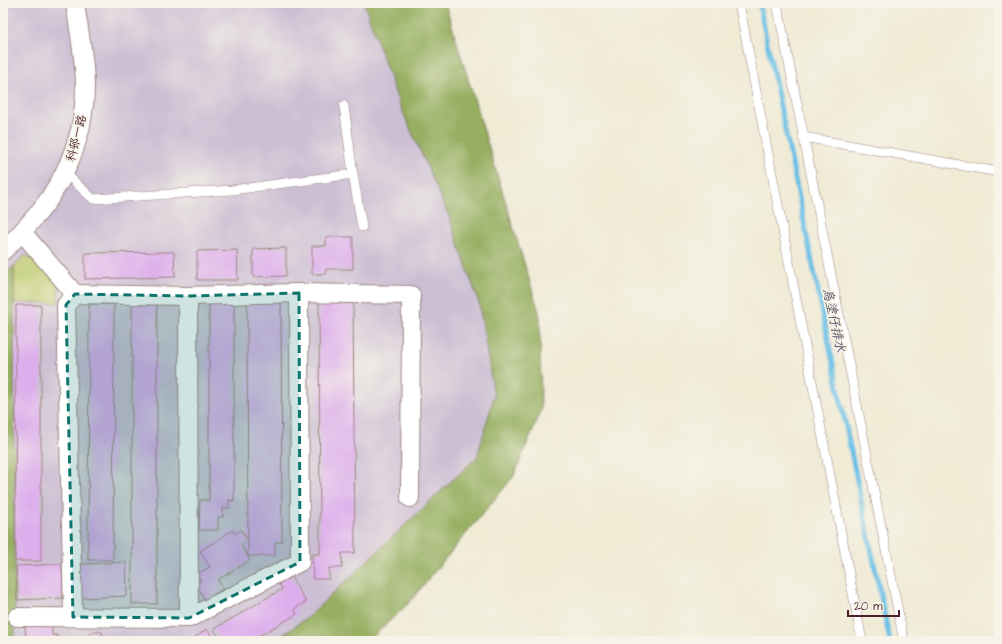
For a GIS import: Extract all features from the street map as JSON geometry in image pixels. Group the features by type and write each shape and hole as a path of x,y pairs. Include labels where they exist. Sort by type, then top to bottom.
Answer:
{"street":[{"name":"科邨一路","path":"3,251 46,204 65,173 75,149 82,118 85,88 83,55 75,3"},
{"path":"22,232 75,294 188,296 298,293 411,295 410,498"},
{"path":"17,617 189,618 300,562 298,293"},
{"path":"73,617 66,304 75,294"},
{"path":"188,296 189,618"}],"lane":[{"path":"739,3 862,641"},
{"path":"777,3 904,641"},
{"path":"344,106 362,228"},
{"path":"803,137 999,172"},
{"path":"65,173 93,199 232,190 353,174"}],"highlighted area":[{"path":"299,293 300,562 189,618 73,617 66,305 75,294 188,296"}],"shaded area":[{"path":"3,3 445,3 540,315 541,410 514,476 407,605 368,641 3,641"}],"green space":[{"path":"364,3 445,3 540,315 541,410 514,476 407,605 368,641 274,641 309,616 477,457 494,396 479,303 448,214 398,101"},
{"path":"26,255 59,283 58,303 14,303 14,266"},
{"path":"14,266 15,641 3,641 3,276"}],"building":[{"path":"326,237 353,237 353,269 326,269 326,274 312,274 312,246 326,246"},
{"path":"286,248 286,276 253,277 253,249"},
{"path":"237,250 238,280 197,280 197,251"},
{"path":"174,252 175,277 85,279 85,253"},
{"path":"319,299 353,299 355,553 342,553 342,568 329,568 329,579 313,579 312,554 320,554"},
{"path":"247,301 281,301 282,542 275,542 275,556 248,556"},
{"path":"209,302 234,302 234,501 229,500 229,508 223,508 223,517 218,517 218,530 199,530 200,500 209,500"},
{"path":"89,304 114,304 113,560 88,560"},
{"path":"132,304 157,304 157,604 132,604"},
{"path":"16,305 41,305 41,561 15,561"},
{"path":"233,530 235,534 241,530 248,541 241,545 250,560 218,580 223,589 205,600 196,584 201,581 197,574 210,567 200,551"},
{"path":"126,562 127,596 81,598 80,564"},
{"path":"62,564 63,598 17,600 16,566"},
{"path":"290,575 306,602 294,609 297,614 250,641 221,641 214,629 282,589 278,582"},
{"path":"52,625 52,635 57,635 58,641 26,641 25,626"},
{"path":"207,629 215,641 196,641 194,638"},
{"path":"90,632 102,632 103,641 79,641 79,638 90,638"},
{"path":"136,639 164,639 164,641 136,641"}],"waterway":[{"name":"烏塗仔排水","path":"759,3 890,641"}]}
